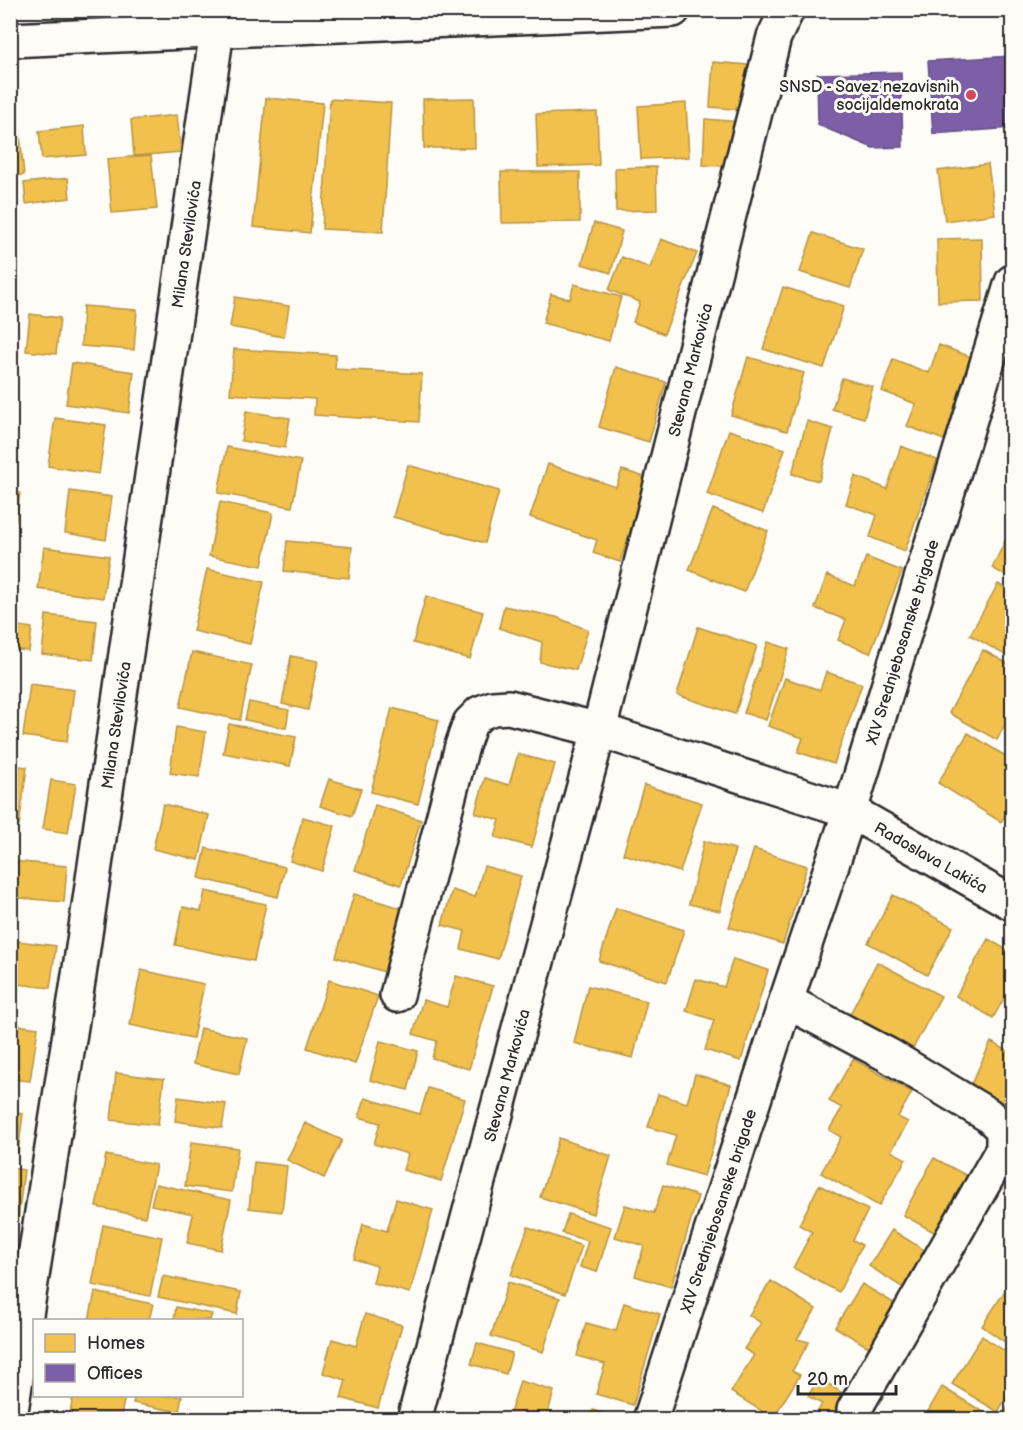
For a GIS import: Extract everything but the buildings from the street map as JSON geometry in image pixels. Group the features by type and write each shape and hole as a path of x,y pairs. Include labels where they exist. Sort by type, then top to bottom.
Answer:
{"street":[{"path":"10,40 218,20 673,10"},
{"name":"Stevana Markovića","path":"414,1419 599,730 774,37 787,10"},
{"name":"Milana Stevilovića","path":"10,1417 80,963 218,20"},
{"name":"XIV Srednjebosanske brigade","path":"650,1419 850,811 1012,282"},
{"path":"397,995 462,746 470,723 480,713 493,708 509,707 599,730 850,811"},
{"name":"Radoslava Lakića","path":"850,811 1012,903"},
{"path":"786,1001 888,1055 988,1115 1003,1129 1003,1149 854,1410"}],"place":[{"name":"SNSD - Savez nezavisnih socijaldemokrata","path":"971,95"}]}
